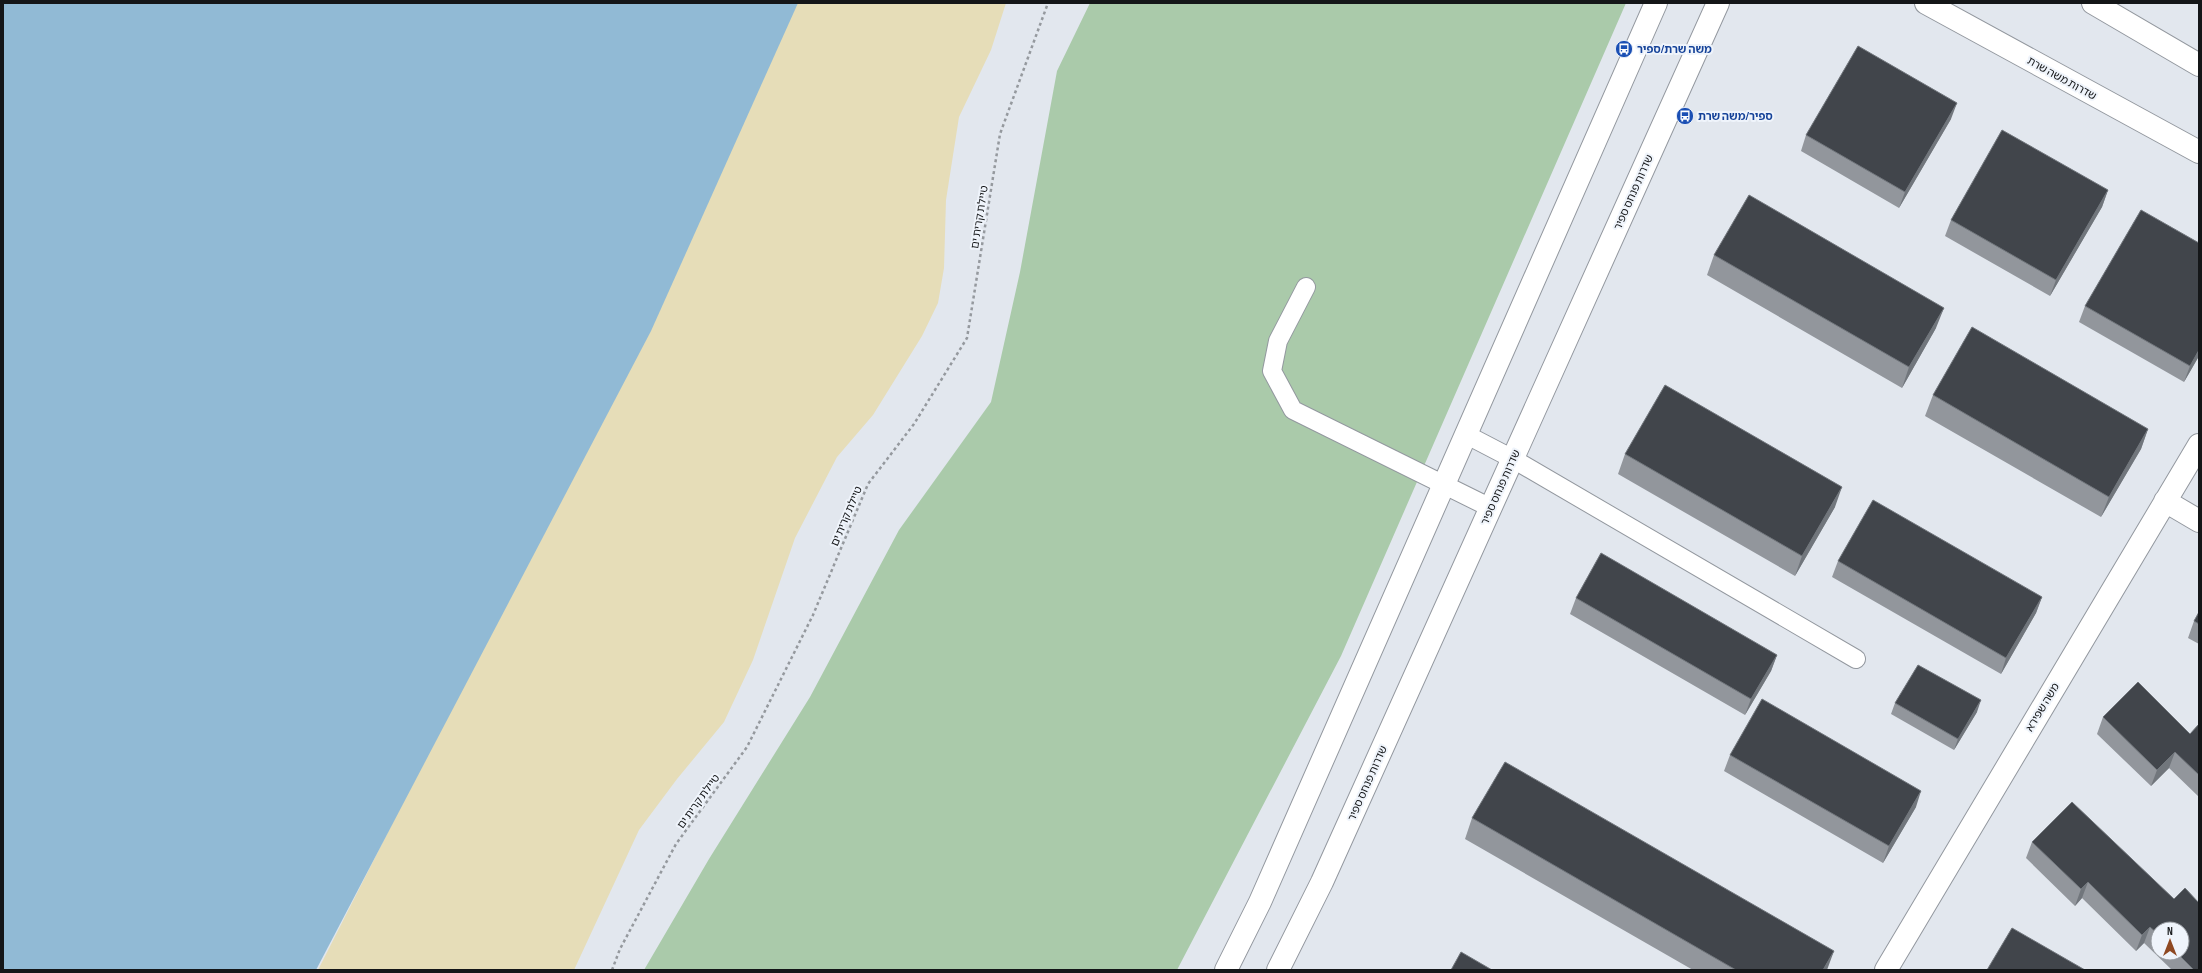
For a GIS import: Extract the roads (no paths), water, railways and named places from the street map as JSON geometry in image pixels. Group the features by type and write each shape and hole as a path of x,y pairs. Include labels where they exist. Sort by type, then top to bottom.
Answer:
{"street":[{"path":"1226,970 1260,902 1443,483 1656,3"},
{"name":"שדרות משה שרת","path":"1926,3 2199,152"},
{"path":"2093,3 2199,65"},
{"name":"שדרות פנחס ספיר","path":"1278,970 1322,882 1490,508 1720,5"},
{"name":"משה שפירא","path":"1886,970 2199,445"},
{"path":"2165,501 2199,521"}],"lane":[{"path":"1306,287 1278,341 1272,371 1293,410 1443,483 1490,508"},
{"path":"1465,434 1513,459 1856,659"}],"water":[{"path":"3,3 798,3 651,331 316,970 3,970"}],"place":[{"name":"משה שרת/ספיר","path":"1624,49"},
{"name":"ספיר/משה שרת","path":"1685,116"}]}
